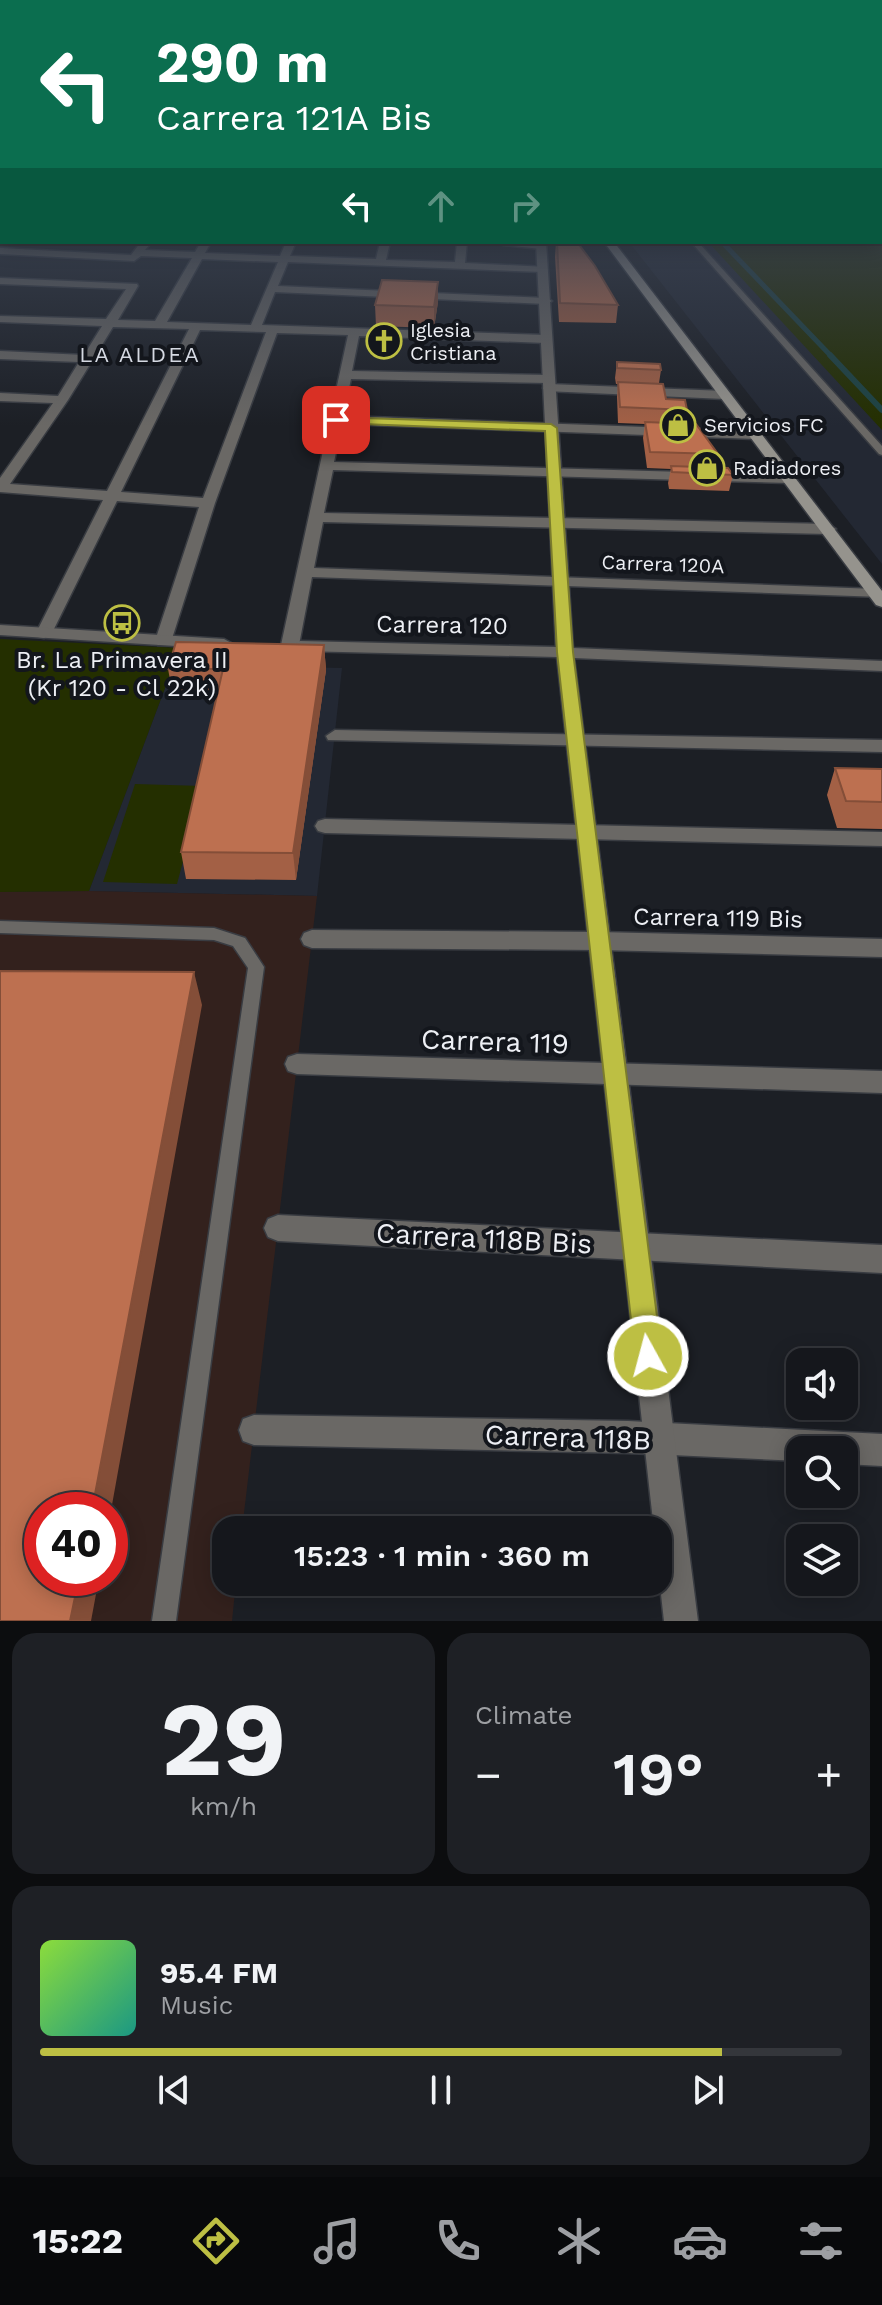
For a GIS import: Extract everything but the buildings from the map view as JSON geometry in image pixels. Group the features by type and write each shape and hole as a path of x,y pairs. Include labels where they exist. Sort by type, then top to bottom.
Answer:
{"main road":[{"path":"634,275 879,598"}],"street":[{"path":"159,325 188,275"},
{"path":"255,328 277,275"},
{"path":"544,275 565,652 681,1621"},
{"path":"0,281 133,286 62,400 0,488"},
{"path":"271,289 546,301"},
{"path":"0,319 546,339"},
{"path":"44,633 196,326"},
{"path":"164,641 208,503 273,329"},
{"path":"305,572 354,332"},
{"path":"0,355 87,359"},
{"path":"346,375 725,395"},
{"path":"0,397 62,400"},
{"path":"336,420 756,435"},
{"path":"327,466 789,479"},
{"path":"0,488 208,503"},
{"path":"316,517 828,529"},
{"name":"Carrera 120A","path":"305,572 879,598"},
{"name":"Carrera 120","path":"305,572 282,645 565,652 882,666"},
{"path":"0,630 245,644"},
{"path":"335,736 882,746"},
{"path":"325,826 882,839"},
{"name":"Carrera 119 Bis","path":"312,939 599,941 882,948"},
{"name":"Carrera 119","path":"297,1064 882,1082"},
{"name":"Carrera 118B Bis","path":"278,1228 882,1259"},
{"name":"Carrera 118B","path":"254,1430 659,1439 882,1450"}],"lane":[{"path":"723,275 882,452"},
{"path":"0,927 214,934 239,942 256,967 164,1621"}],"shaded area":[{"path":"655,275 882,275 882,564"},
{"path":"174,664 342,668 317,896 89,891"},
{"path":"0,892 317,896 244,1516 212,1516 212,1596 235,1596 232,1621 0,1621"}],"green space":[{"path":"738,275 882,275 882,430"},
{"path":"0,639 180,648 89,891 0,892"},
{"path":"135,784 203,786 177,884 103,882"}],"waterway":[{"path":"753,275 832,357"},
{"path":"830,355 882,410"}],"place":[{"name":"Iglesia Cristiana","path":"384,341"},
{"name":"Servicios FC","path":"678,425"},
{"name":"Radiadores","path":"707,468"},
{"name":"Br. La Primavera II (Kr 120 - Cl 22k)","path":"122,623"}],"district":[{"name":"LA ALDEA","path":"140,354"}],"route":[{"path":"336,420 551,428 565,652 648,1356"}]}
